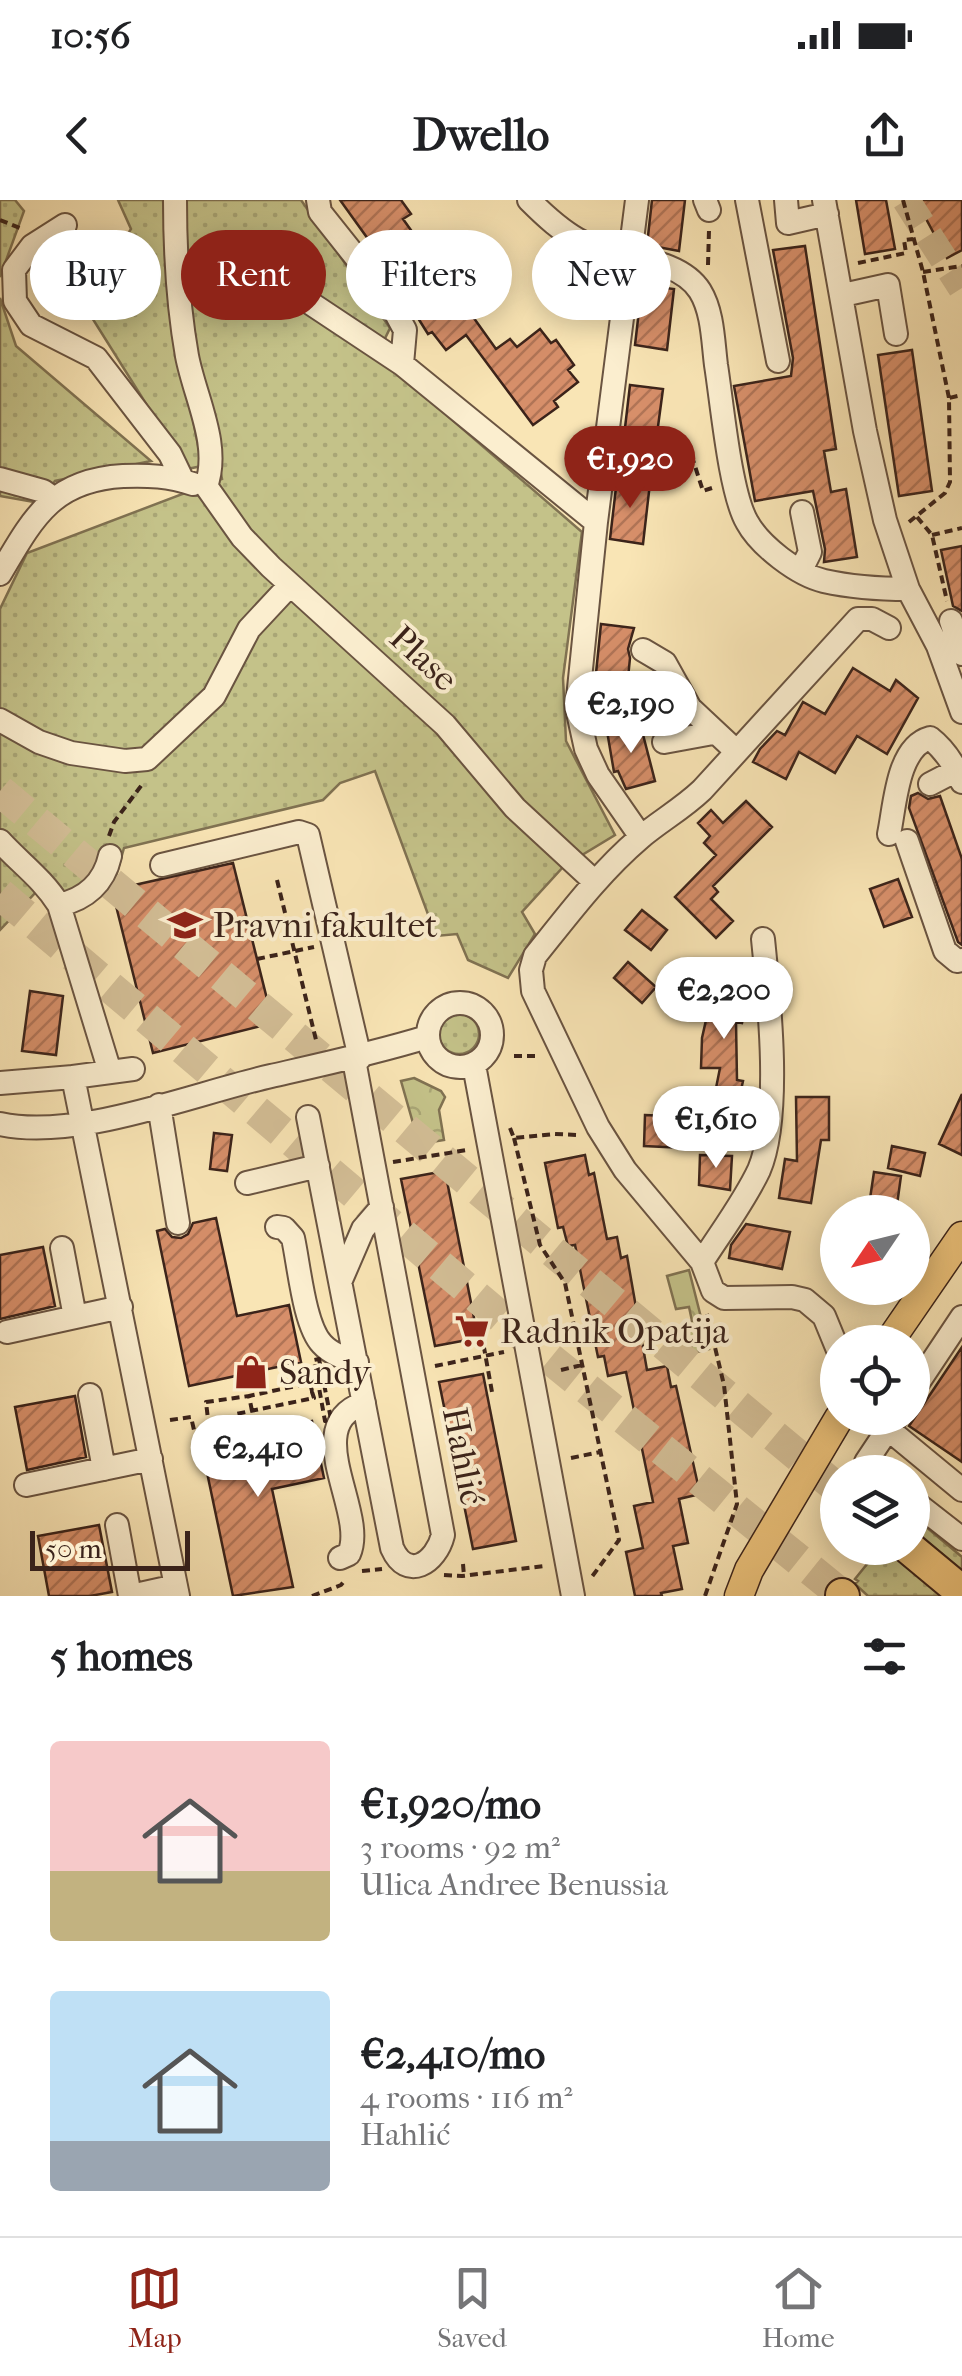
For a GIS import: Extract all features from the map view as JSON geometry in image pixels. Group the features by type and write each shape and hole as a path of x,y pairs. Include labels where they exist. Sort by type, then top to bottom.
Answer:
{"highway":[{"path":"929,1565 962,1592"}],"main road":[{"path":"901,1325 962,1236"},
{"path":"739,1596 749,1570 829,1435"}],"street":[{"path":"0,574 27,528 53,498 78,483 150,475 206,486 211,474 211,450 188,358 180,306 175,200"},
{"path":"318,200 320,212 386,294 404,330 402,364"},
{"path":"529,200 566,230"},
{"path":"632,230 637,200"},
{"path":"747,200 778,361"},
{"path":"786,200 788,222 826,207 864,431 886,520 908,589 957,677 962,712"},
{"path":"65,225 32,246 14,270 15,301 31,325 96,358 170,454 183,481"},
{"path":"671,270 690,280 700,292 710,324 735,481 744,519 754,533 801,570 823,581 908,589"},
{"path":"843,295 888,285 896,334"},
{"path":"326,314 402,364 596,522"},
{"path":"621,320 577,708 580,728 598,774 641,837"},
{"path":"0,479 43,490 53,498"},
{"name":"Plase","path":"206,486 242,537 445,726 515,808 595,882"},
{"path":"801,570 810,552 802,512"},
{"path":"0,720 38,742 71,753 125,760 150,756 214,696 249,629 290,584"},
{"path":"828,1325 824,1316 805,1300 792,1296 718,1296 713,1291 702,1262 625,1170 598,1127 533,990 531,970 535,956 595,882 641,837 679,812 858,619 872,619 890,628"},
{"path":"951,621 962,652"},
{"path":"643,650 665,663 690,708 736,751"},
{"path":"664,742 713,732"},
{"path":"930,784 960,776 930,738 921,741 904,765 898,837 945,951 951,958 962,960"},
{"name":"Hahlić","path":"162,865 299,832 308,835 358,1059 443,1535 440,1550 424,1564 404,1563 392,1548 308,1117"},
{"path":"0,841 46,884 59,904 121,1071 0,1083"},
{"path":"59,904 88,894 107,871 110,856"},
{"path":"702,1262 758,1171 766,1148 771,1069 762,939"},
{"path":"460,1003 487,1017 492,1038 484,1057 462,1068 442,1063 428,1038 428,1027 440,1010 460,1003"},
{"path":"0,1124 42,1130 85,1124 270,1076 358,1059 428,1038"},
{"path":"474,1064 579,1591"},
{"path":"73,1077 177,1591 130,1596 117,1525"},
{"path":"158,1105 178,1222"},
{"path":"247,1183 318,1166"},
{"path":"342,1280 363,1229 382,1206"},
{"path":"277,1227 284,1228 293,1238 313,1332 322,1346 357,1362"},
{"path":"62,1248 75,1317"},
{"path":"7,1332 122,1307"},
{"path":"930,1365 962,1317"},
{"path":"90,1395 104,1469"},
{"path":"348,1569 352,1534 335,1437 350,1410 364,1404"},
{"path":"905,1435 962,1490"},
{"path":"26,1485 151,1458"},
{"path":"930,1514 962,1540"}],"path":[{"path":"900,528 945,493 950,482 950,398 903,200"},
{"path":"708,270 709,235"},
{"path":"860,276 857,263 906,253 904,240 914,238"},
{"path":"923,272 962,266"},
{"path":"950,398 962,395"},
{"path":"606,456 656,460 681,454 692,460 704,490 735,481"},
{"path":"918,517 932,535 951,621"},
{"path":"932,535 962,528"},
{"path":"110,856 109,835 114,822 149,776 150,756"},
{"path":"277,880 315,1038"},
{"path":"258,960 306,948"},
{"path":"511,1132 540,1244 566,1284 618,1540 579,1591"},
{"path":"514,1138 562,1134"},
{"path":"388,1163 477,1148"},
{"path":"706,1313 724,1385 738,1504 706,1596"},
{"path":"479,1320 492,1392"},
{"path":"435,1366 513,1351"},
{"path":"312,1392 318,1391 314,1360 319,1359 325,1388"},
{"path":"561,1370 582,1366"},
{"path":"170,1420 191,1417 194,1430 209,1428 238,1424 236,1414 314,1398 310,1384 206,1402 209,1428"},
{"path":"249,1396 252,1411"},
{"path":"578,1457 600,1452"},
{"path":"463,1564 464,1576"},
{"path":"444,1575 554,1565"},
{"path":"312,1596 342,1585 348,1569 397,1570"}],"green space":[{"path":"0,200 15,200 24,211 0,277"},
{"path":"118,200 163,200 169,296 202,466 187,469 93,320 161,320 161,230 131,229"},
{"path":"184,200 301,200 322,230 184,230"},
{"path":"326,236 346,265 346,320 384,320 390,328 377,355 582,532 563,678 566,741 615,835 564,866 522,912 535,934 508,978 468,960 457,934 436,936 375,771 340,783 323,800 124,848 116,876 86,904 39,889 0,930 0,609 27,553 222,479 190,320 326,320"},
{"path":"0,298 16,346 151,461 55,481 39,503 0,496"},
{"path":"459,1014 473,1020 479,1034 473,1048 459,1054 445,1048 439,1034 445,1020"},
{"path":"414,1078 441,1091 445,1097 439,1110 444,1140 419,1144 401,1081"},
{"path":"689,1270 709,1349 693,1353 685,1323 692,1321 689,1307 676,1309 667,1276"},
{"path":"930,1530 962,1557 962,1571 930,1544"},
{"path":"866,1565 908,1565 945,1596 868,1596 855,1584"}],"building":[{"path":"340,200 401,200 411,214 403,219 411,230 362,230"},
{"path":"652,200 685,200 679,251 671,250 671,230 649,230"},
{"path":"856,200 886,200 895,249 865,254"},
{"path":"916,200 962,200 962,250 947,258"},
{"path":"805,246 836,449 824,451 831,492 846,489 857,557 824,562 813,491 755,501 734,386 791,376 793,358 773,250"},
{"path":"419,320 475,320 496,349 510,339 517,347 540,329 551,343 556,340 574,365 568,370 578,382 554,401 558,407 533,425 466,335 446,350 432,332 428,334"},
{"path":"638,320 670,320 667,350 635,345"},
{"path":"912,350 932,491 899,496 878,355"},
{"path":"630,385 663,389 655,449 623,445"},
{"path":"617,479 650,483 643,544 610,539"},
{"path":"962,546 962,611 953,606 941,550"},
{"path":"601,624 634,628 628,649 627,688 595,683"},
{"path":"853,668 890,691 896,680 918,698 887,754 857,736 835,773 799,752 786,779 753,762 777,731 785,735 803,702 825,714"},
{"path":"640,723 655,781 626,789 618,771 614,772 607,731"},
{"path":"918,793 928,799 940,796 962,859 962,945 909,808 911,796"},
{"path":"746,801 772,827 713,886 718,892 711,899 733,921 716,938 675,897 716,855 704,843 710,836 698,823 711,810 723,823"},
{"name":"Pravni fakultet","path":"233,863 273,1023 153,1053 112,890"},
{"path":"898,879 912,917 884,927 870,889"},
{"path":"642,910 667,930 651,950 625,930"},
{"path":"628,962 656,987 642,1003 614,978"},
{"path":"715,980 750,987 742,1023 736,1022 737,1080 743,1081 736,1113 712,1108 720,1068 701,1068 702,1038"},
{"path":"30,991 63,996 56,1055 22,1051"},
{"path":"962,1094 962,1155 939,1144"},
{"path":"796,1097 829,1097 829,1140 821,1140 811,1203 779,1198 785,1159 797,1161"},
{"path":"645,1115 687,1117 685,1148 644,1146"},
{"path":"214,1133 232,1135 227,1171 210,1169"},
{"path":"892,1146 925,1153 920,1176 888,1168"},
{"path":"585,1155 589,1175 594,1173 607,1239 617,1237 621,1258 627,1256 647,1370 667,1366 671,1387 676,1386 700,1494 679,1499 688,1543 673,1546 682,1589 661,1593 662,1596 635,1596 626,1552 643,1548 634,1506 653,1502 635,1415 626,1372 608,1376 604,1356 598,1357 575,1245 568,1246 563,1227 558,1228 545,1163"},
{"path":"700,1155 732,1156 730,1190 699,1185"},
{"path":"445,1171 478,1338 435,1346 401,1179"},
{"path":"874,1172 901,1176 898,1195 871,1195"},
{"path":"216,1218 237,1316 289,1305 301,1362 189,1386 157,1231 165,1229 172,1237 181,1238 193,1223"},
{"path":"746,1224 790,1232 782,1269 729,1258 731,1245"},
{"path":"43,1247 55,1306 0,1319 0,1255"},
{"path":"962,1347 962,1462 922,1435 930,1435 930,1395"},
{"path":"483,1374 516,1541 473,1549 439,1382"},
{"path":"75,1396 86,1457 27,1470 15,1407"},
{"path":"312,1421 324,1478 272,1489 293,1587 233,1596 201,1444"},
{"path":"99,1525 112,1592 49,1596 38,1536"}],"tunnel":[{"path":"906,200 962,288"},
{"path":"0,791 820,1474"},
{"path":"0,894 548,1357 842,1595"}],"place":[{"name":"Pravni fakultet","path":"185,925"},
{"name":"Radnik Opatija","path":"472,1331"},
{"name":"Sandy","path":"251,1372"}]}
